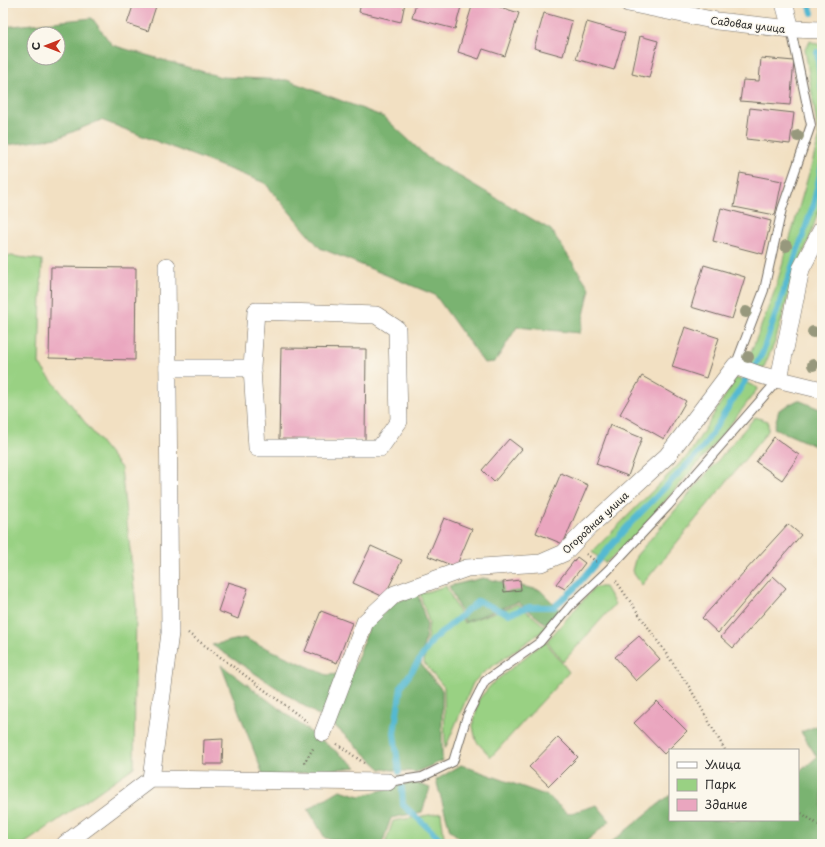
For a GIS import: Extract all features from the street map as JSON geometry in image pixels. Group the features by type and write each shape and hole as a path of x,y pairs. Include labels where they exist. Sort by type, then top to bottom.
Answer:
{"street":[{"name":"Садовая улица","path":"628,3 717,21 791,29 822,30"},
{"path":"784,3 791,29"},
{"path":"779,380 801,269 822,229"},
{"path":"150,779 170,633 166,266"},
{"path":"256,311 376,315 397,329 399,421 380,448 257,448 252,368 256,311"},
{"path":"168,368 252,368"},
{"path":"747,370 779,380 822,390"},
{"name":"Огородная улица","path":"323,733 365,622 396,594 467,568 541,563 564,553 589,527 667,456 747,370"},
{"path":"66,844 150,779 388,782"}],"lane":[{"path":"747,370 782,209 811,126 791,29"},
{"path":"388,782 422,777 453,762 467,716 485,681 540,642 570,606 608,570 668,506 779,380"}],"path":[{"path":"608,570 690,688 724,749"},
{"path":"169,620 364,764"},
{"path":"293,781 323,733"},
{"path":"799,812 822,827"}],"green space":[{"path":"92,18 112,45 221,77 287,80 384,117 428,158 551,230 590,289 580,333 517,327 495,362 484,363 435,295 320,248 265,183 101,120 58,138 7,145 3,143 3,27"},
{"path":"810,41 822,46 822,200 810,237 794,277 775,342 763,369 747,363 775,290 819,139 805,49"},
{"path":"3,255 42,260 39,364 121,468 136,605 134,767 24,844 3,844"},
{"path":"736,378 758,388 713,446 644,526 629,542 605,563 592,552 690,453"},
{"path":"798,400 822,410 822,449 774,428 779,410"},
{"path":"755,417 768,421 768,431 642,585 632,571 636,556"},
{"path":"483,578 540,590 560,610 547,625 518,602 465,622 449,586"},
{"path":"446,586 464,623 518,604 547,628 483,673 473,683 445,749 444,687 424,663 429,623 420,594"},
{"path":"595,587 605,587 615,604 563,662 547,641"},
{"path":"418,595 427,625 421,664 442,690 442,761 416,772 381,769 336,727 212,645 244,638 327,675 352,673 369,627 395,602"},
{"path":"545,641 569,672 491,757 476,741 473,726 479,699 492,684"},
{"path":"221,665 357,767 264,777"},
{"path":"822,724 822,844 609,844 669,796 669,821 799,821 799,772 817,757 801,732"},
{"path":"461,765 548,796 568,814 597,805 610,821 583,844 466,844 450,830 436,780"},
{"path":"413,782 430,788 422,812 391,818 382,844 357,844 325,838 308,809 340,790 360,796"},
{"path":"441,813 445,844 385,844 393,821"}],"building":[{"path":"134,3 157,3 148,31 127,24"},
{"path":"361,3 405,3 401,22 359,12"},
{"path":"416,3 462,3 455,29 412,18"},
{"path":"473,3 487,3 519,13 505,56 483,49 479,59 458,52"},
{"path":"544,13 572,21 563,56 534,48"},
{"path":"587,22 625,33 614,70 576,59"},
{"path":"640,36 658,41 649,78 632,74"},
{"path":"761,58 794,61 790,105 740,101 743,80 759,81"},
{"path":"750,108 794,113 790,144 746,139"},
{"path":"740,173 782,181 775,215 734,207"},
{"path":"721,208 771,221 763,254 713,241"},
{"path":"704,265 745,277 732,319 691,307"},
{"path":"51,267 136,268 135,360 49,358"},
{"path":"685,327 719,338 706,378 672,367"},
{"path":"281,348 366,349 365,440 279,439"},
{"path":"642,376 686,401 664,439 620,414"},
{"path":"610,425 642,438 628,476 596,464"},
{"path":"774,437 799,455 782,480 756,462"},
{"path":"509,439 522,449 494,482 482,470"},
{"path":"561,473 588,485 563,544 536,533"},
{"path":"444,518 472,529 456,567 428,556"},
{"path":"788,524 801,535 718,633 702,618"},
{"path":"371,546 402,560 384,597 353,583"},
{"path":"577,557 585,563 565,589 556,584"},
{"path":"773,576 786,588 733,648 721,637"},
{"path":"520,580 521,590 504,592 503,582"},
{"path":"228,582 248,588 238,619 218,611"},
{"path":"321,611 352,623 337,663 305,651"},
{"path":"639,636 660,659 636,681 615,657"},
{"path":"657,701 687,731 664,754 634,723"},
{"path":"558,737 578,757 549,786 529,767"},
{"path":"223,739 222,764 203,764 204,740"}],"waterway":[{"path":"809,3 812,13"},
{"path":"817,52 822,92"},
{"path":"399,772 394,733 401,687 433,640 478,601 509,614 529,607 554,607 574,589 627,527 702,449 762,354 813,206 822,165"},
{"path":"402,788 403,805 446,844"}]}
